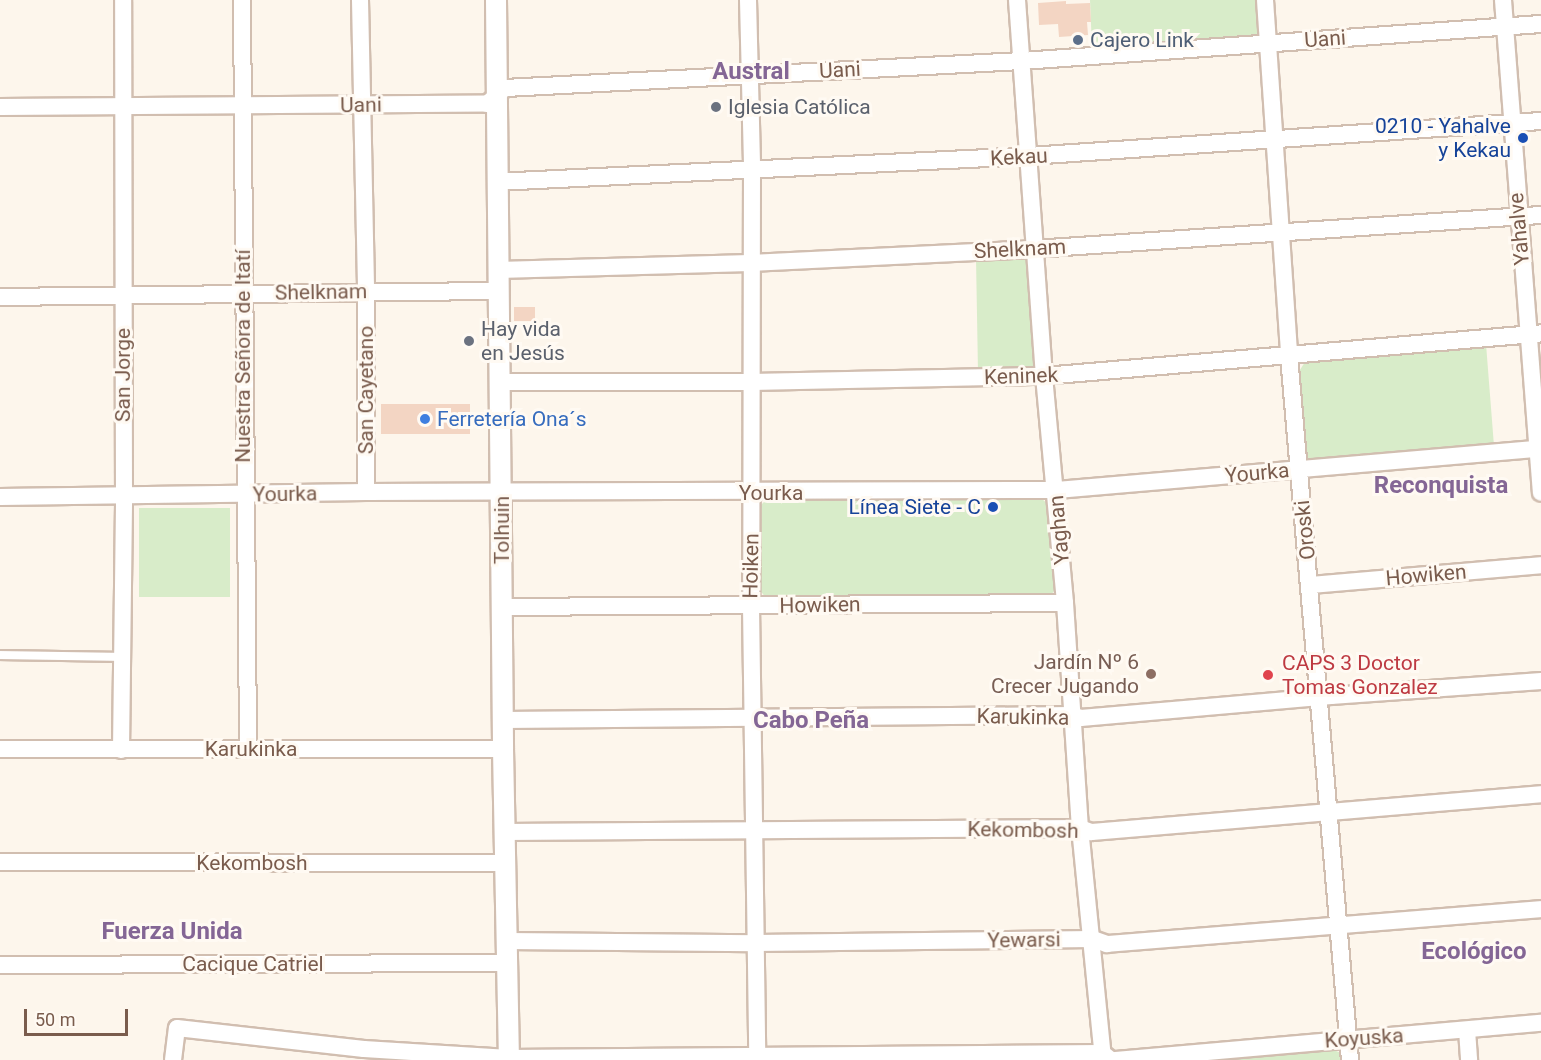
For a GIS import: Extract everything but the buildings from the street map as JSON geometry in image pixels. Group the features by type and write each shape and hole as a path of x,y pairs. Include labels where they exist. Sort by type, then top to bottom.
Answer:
{"street":[{"name":"San Jorge","path":"121,750 124,496 123,0"},
{"name":"Nuestra Señora de Itatí","path":"242,0 242,294 248,748"},
{"name":"San Cayetano","path":"360,0 366,291 366,492"},
{"name":"Tolhuin","path":"496,0 496,182 509,1059"},
{"name":"Hoiken","path":"748,0 752,170 751,606 757,1057"},
{"name":"Yaghan","path":"1017,0 1044,376 1065,603 1080,828 1108,1058"},
{"name":"Oroski","path":"1265,0 1289,356 1341,925 1350,1060"},
{"name":"Yahalve","path":"1503,0 1518,216 1534,334 1541,493"},
{"name":"Uani","path":"0,107 487,105 505,88 1022,61 1541,24"},
{"name":"Kekau","path":"496,182 1029,156 1541,121"},
{"name":"Shelknam","path":"498,270 750,262 1034,249 1541,215"},
{"name":"Shelknam","path":"0,297 498,291"},
{"name":"Keninek","path":"500,382 750,382 1044,376 1534,334"},
{"name":"Yourka","path":"0,497 366,492 501,494 1056,490 1539,448"},
{"name":"Howiken","path":"1311,585 1541,565"},
{"name":"Howiken","path":"502,607 1065,603"},
{"name":"Karukinka","path":"503,720 1072,715 1081,718 1541,681"},
{"name":"Karukinka","path":"0,748 503,749"},
{"name":"Kekombosh","path":"504,832 1080,828 1091,832 1541,794"},
{"name":"Kekombosh","path":"0,862 505,863"},
{"name":"Yewarsi","path":"506,941 756,943 1093,939 1107,944 1541,909"},
{"name":"Cacique Catriel","path":"0,965 506,963"},
{"name":"Koyuska","path":"173,1060 177,1028 364,1050 509,1059 1108,1058 1541,1023"},
{"path":"1467,1030 1469,1060"}],"lane":[{"path":"0,655 122,657"}],"green space":[{"path":"1090,0 1259,0 1260,30 1254,37 1092,48"},
{"path":"1022,256 1029,262 1036,364 1034,368 978,372 976,258"},
{"path":"1486,344 1494,446 1313,462 1306,456 1298,373 1305,362"},
{"path":"768,499 1042,499 1049,505 1055,590 1049,597 767,599 758,588 758,507"},
{"path":"139,508 230,508 230,597 139,597"},
{"path":"1331,1049 1341,1053 1344,1060 1201,1060"}],"place":[{"name":"Cajero Link","path":"1078,40"},
{"name":"Iglesia Católica","path":"716,107"},
{"name":"0210 - Yahalve y Kekau","path":"1523,138"},
{"name":"Hay vida en Jesús","path":"469,341"},
{"name":"Ferretería Ona´s","path":"425,419"},
{"name":"Línea Siete - C","path":"993,507"},
{"name":"Jardín Nº 6 Crecer Jugando","path":"1151,674"},
{"name":"CAPS 3 Doctor Tomas Gonzalez","path":"1268,675"}],"district":[{"name":"Austral","path":"751,72"},
{"name":"Reconquista","path":"1441,486"},
{"name":"Cabo Peña","path":"811,721"},
{"name":"Fuerza Unida","path":"172,932"},
{"name":"Ecológico","path":"1474,952"}]}
